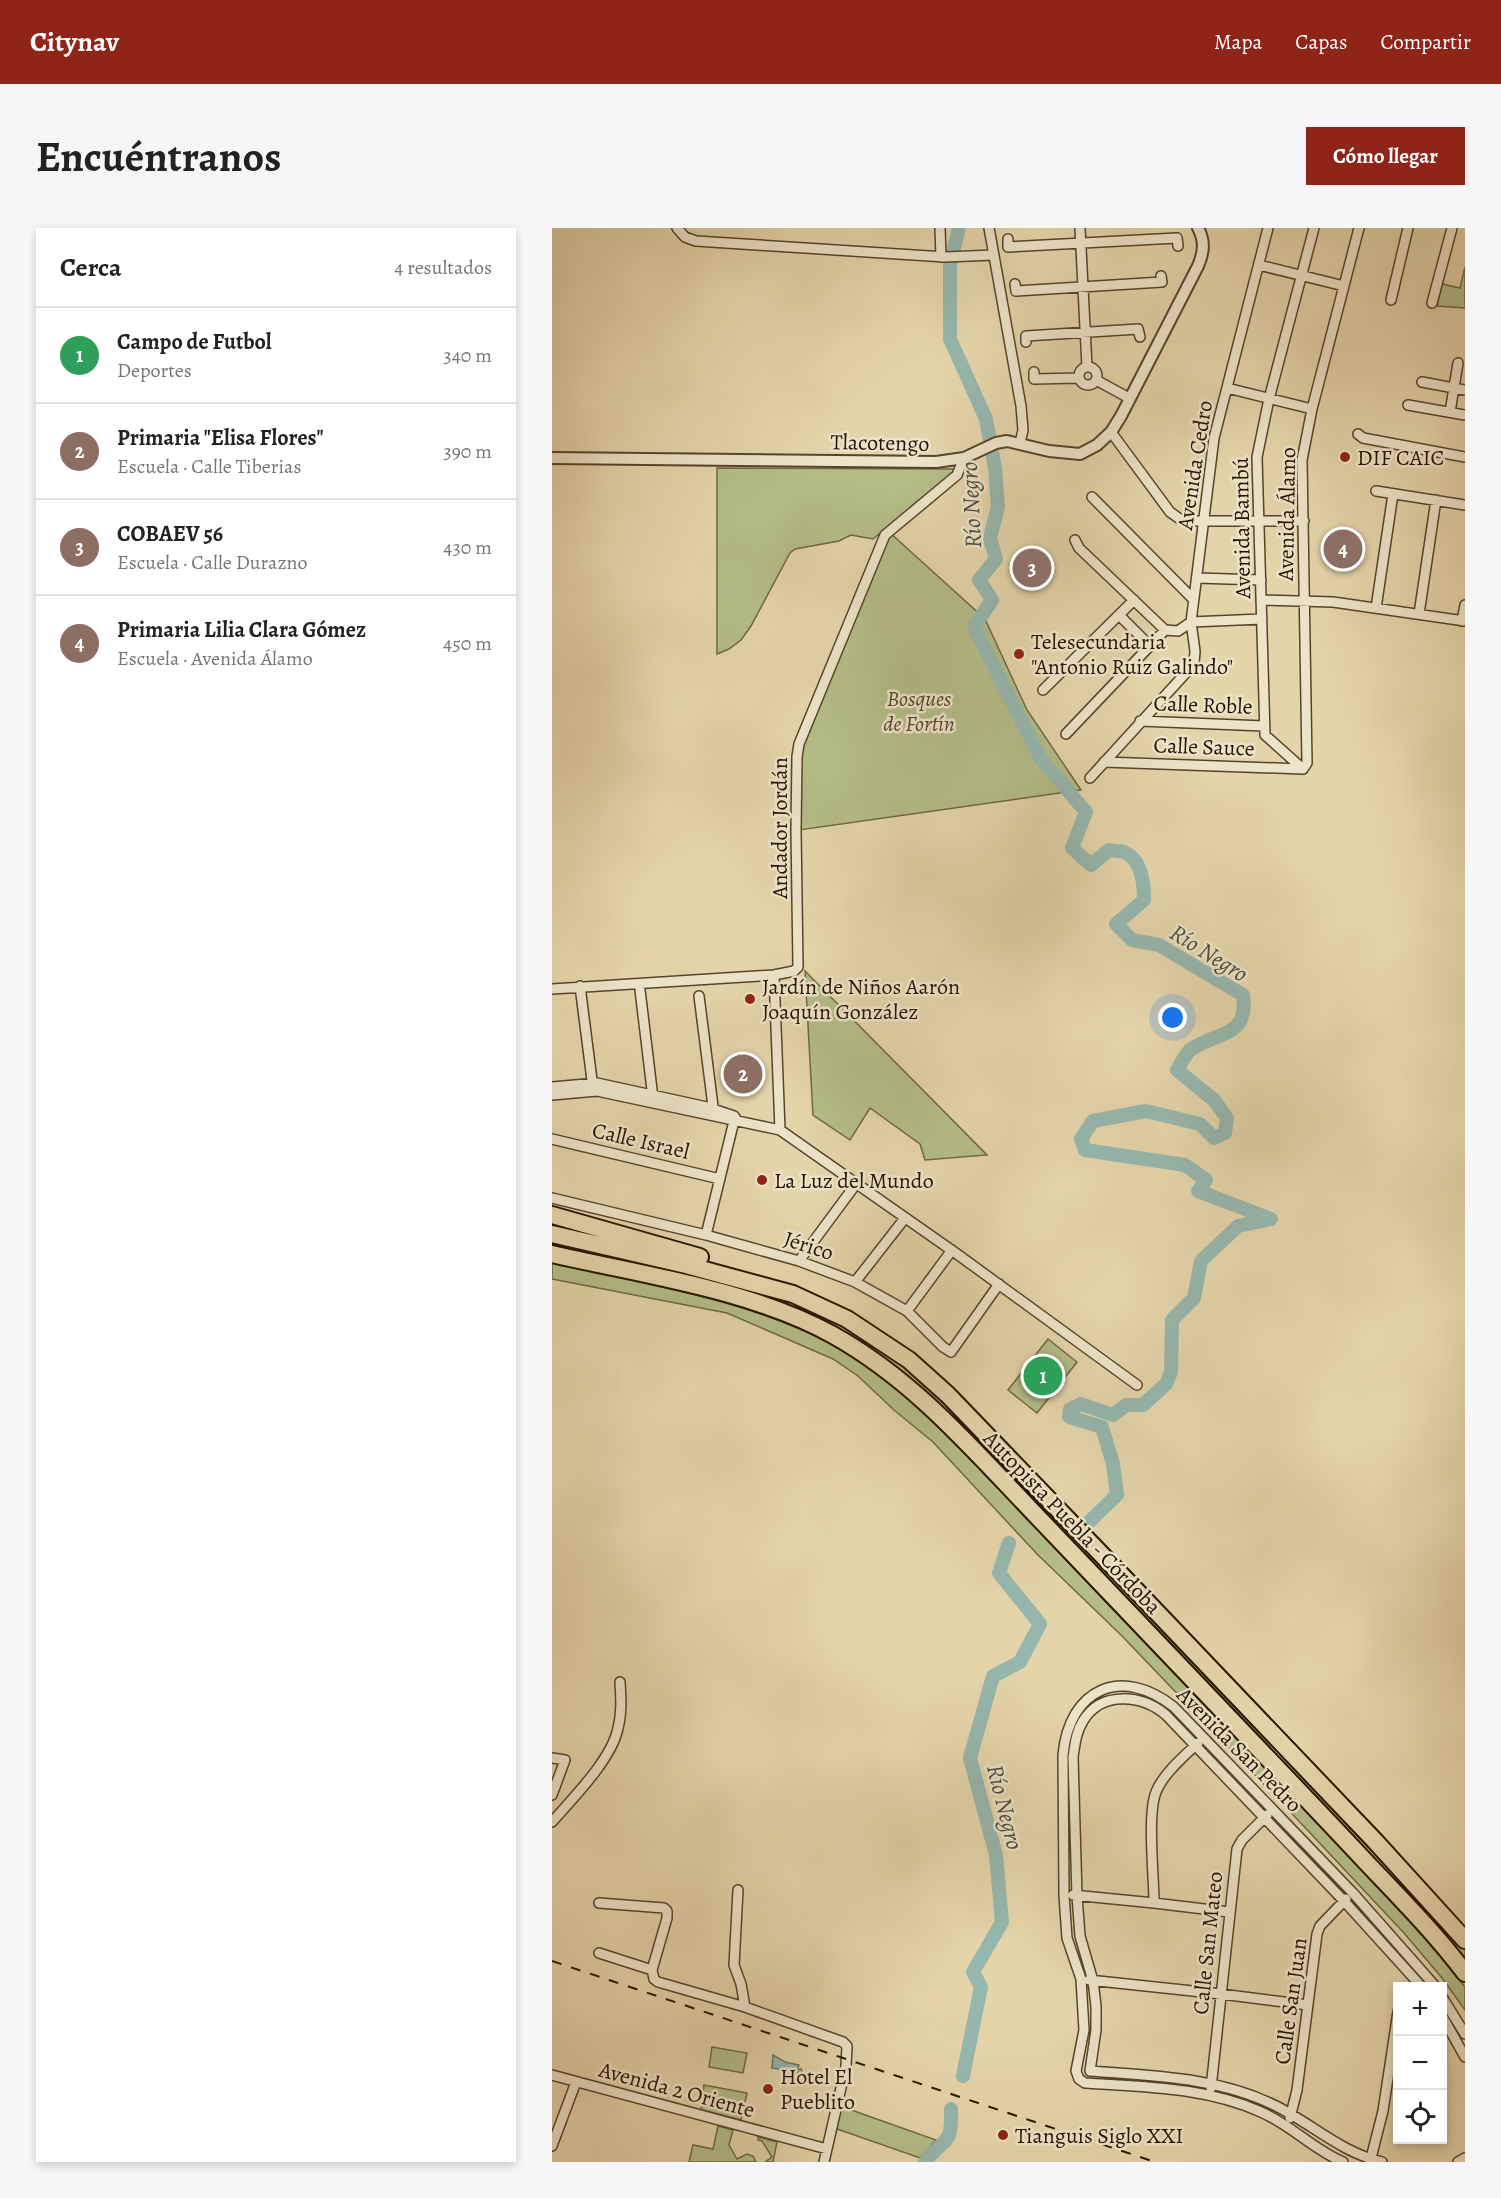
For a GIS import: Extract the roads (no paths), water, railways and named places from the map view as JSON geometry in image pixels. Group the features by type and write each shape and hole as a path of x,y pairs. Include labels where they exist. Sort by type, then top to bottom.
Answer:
{"highway":[{"path":"552,1215 717,1262 753,1274 793,1294"},
{"name":"Autopista Puebla - Córdoba","path":"552,1234 686,1264 793,1294 867,1331 909,1360 948,1395 1375,1841 1465,1940"},
{"name":"Autopista Puebla - Córdoba","path":"552,1254 720,1292 785,1313 834,1336 896,1376 955,1430 1128,1611 1438,1939 1465,1973"}],"street":[{"path":"677,228 684,237 696,241 943,257 993,255"},
{"path":"940,228 943,257"},
{"path":"989,228 1021,406 1023,430 1020,443"},
{"path":"1080,228 1087,367"},
{"name":"Tlacotengo","path":"552,458 936,462 964,458 983,448 1007,441 1049,451 1080,454 1097,445 1111,432 1130,398 1198,266 1203,253 1203,243 1198,228"},
{"name":"Avenida Cedro","path":"1140,721 1194,664 1195,651 1191,622 1193,599 1214,438 1268,228"},
{"name":"Avenida Bambú","path":"1264,726 1257,457 1269,399 1314,228"},
{"name":"Avenida Álamo","path":"1303,770 1307,763 1302,460 1312,409 1359,228"},
{"path":"1391,300 1408,228"},
{"path":"1432,303 1452,228"},
{"path":"1008,239 1008,247 1177,238 1178,246"},
{"path":"1259,265 1344,286"},
{"path":"1015,284 1016,291 1083,288 1162,282 1161,276"},
{"path":"1026,342 1026,336 1086,331 1138,329 1140,337"},
{"path":"1450,412 1458,363"},
{"path":"1087,367 1095,371 1096,380"},
{"path":"1087,367 1081,370 1079,378 1082,383 1093,384 1096,380"},
{"path":"1034,372 1034,379 1079,378"},
{"path":"1096,380 1130,398"},
{"path":"1422,382 1465,390"},
{"path":"1227,388 1312,409"},
{"path":"1408,405 1465,415"},
{"path":"1111,432 1170,512 1180,519 1204,522 1304,521"},
{"path":"1358,434 1363,438 1465,457"},
{"name":"Andador Jordán","path":"552,989 774,975 794,971 799,964 796,830 799,744 885,535 957,475 964,458"},
{"path":"1376,491 1465,505"},
{"path":"1376,608 1393,494"},
{"path":"1092,497 1193,599"},
{"path":"1419,614 1436,501"},
{"path":"1075,540 1079,548 1165,630 1178,631 1191,622 1262,619"},
{"path":"1197,578 1261,580"},
{"path":"1042,690 1134,600"},
{"path":"1261,600 1305,601 1376,608 1464,621 1465,605"},
{"path":"1119,615 1150,646"},
{"path":"1066,734 1165,630"},
{"path":"1090,777 1140,721"},
{"name":"Calle Roble","path":"1140,721 1264,726"},
{"path":"1264,726 1265,735 1303,770"},
{"name":"Calle Sauce","path":"1104,762 1303,770"},
{"path":"774,975 780,1130"},
{"path":"580,986 593,1087"},
{"path":"640,990 654,1099"},
{"path":"699,996 713,1113"},
{"path":"552,1087 593,1087 654,1099 780,1130 952,1250 1137,1385"},
{"path":"552,1095 593,1087"},
{"path":"705,1235 736,1119"},
{"name":"Calle Israel","path":"552,1139 720,1179"},
{"path":"799,1261 856,1184"},
{"name":"Jérico","path":"552,1198 705,1235 799,1261 855,1282 907,1311 951,1353 999,1284"},
{"path":"855,1282 905,1218"},
{"path":"907,1311 952,1250"},
{"path":"552,1822 586,1783 604,1757 618,1730 621,1706 620,1682"},
{"name":"Avenida San Pedro","path":"1079,2079 1076,2071 1084,2030 1081,1980 1067,1938 1064,1895 1063,1755 1065,1735 1077,1710 1089,1698 1108,1688 1119,1686 1141,1688 1160,1696 1174,1707 1353,1893 1426,1982"},
{"name":"Avenida San Pedro","path":"1090,2071 1096,2030 1093,1981 1080,1936 1073,1757 1075,1739 1084,1719 1092,1711 1114,1700 1136,1699 1154,1706 1166,1715 1425,1982"},
{"path":"1154,1903 1151,1807 1156,1791 1204,1738"},
{"path":"552,1758 565,1760 552,1795"},
{"name":"Calle San Mateo","path":"1210,2094 1237,1849 1242,1839 1273,1809"},
{"path":"738,1890 734,1965 741,1984 745,2007"},
{"name":"Calle San Juan","path":"1287,2125 1298,2090 1317,1934 1320,1926 1353,1893"},
{"path":"1064,1895 1229,1912"},
{"path":"599,1903 664,1908 667,1911 652,1970 654,1979 658,1982 745,2007 843,2042 848,2050 824,2162"},
{"path":"599,1953 652,1970"},
{"path":"1081,1980 1308,2005"},
{"path":"1447,2004 1465,2034"},
{"path":"1447,2023 1465,2057"},
{"path":"1370,2161 1383,2111 1394,2036"},
{"path":"1343,2162 1287,2125 1262,2112 1210,2094 1085,2083 1079,2079 1090,2071 1211,2083 1249,2094 1292,2115 1337,2145 1370,2161 1382,2162"},
{"name":"Avenida 2 Oriente","path":"552,2075 827,2149"},
{"path":"552,2146 576,2082"},
{"path":"1458,2162 1465,2158"}],"water":[{"path":"773,2055 785,2062 799,2065 797,2070 801,2069 803,2074 796,2072 792,2074 772,2068"}],"waterway":[{"name":"Río Negro","path":"959,228 950,264 950,339 986,419 995,468 998,507 990,538 996,559 979,580 992,600 974,627 1041,759 1086,812 1072,848 1091,865 1109,850 1130,855 1138,866 1144,900 1116,924 1132,940 1159,945 1243,995 1244,1009 1236,1027 1190,1050 1177,1070 1214,1100 1227,1118 1225,1133 1214,1138 1200,1124 1146,1111 1093,1121 1081,1139 1085,1150 1185,1165 1206,1180 1198,1191 1271,1219 1238,1226 1201,1261 1194,1298 1172,1320 1171,1372 1166,1384 1143,1405 1126,1405 1113,1415 1081,1404 1070,1409 1069,1417 1102,1427 1113,1464 1117,1495 1090,1521"},
{"name":"Río Negro","path":"963,2076 981,1987 973,1972 1002,1922 996,1855 970,1758 993,1676 1020,1662 1040,1624 999,1573 1009,1543"},
{"name":"Río Negro","path":"925,2162 948,2136 951,2109"}],"railway":[{"path":"552,1961 1155,2162"}],"place":[{"name":"DIF CAIC","path":"1345,457"},
{"name":"Primaria Lilia Clara Gómez","path":"1343,549"},
{"name":"COBAEV 56","path":"1032,568"},
{"name":"Telesecundaria \"Antonio Ruiz Galindo\"","path":"1019,654"},
{"name":"Jardín de Niños Aarón Joaquín González","path":"750,999"},
{"name":"Primaria \"Elisa Flores\"","path":"743,1074"},
{"name":"La Luz del Mundo","path":"762,1180"},
{"name":"Campo de Futbol","path":"1043,1376"},
{"name":"Hotel El Pueblito","path":"768,2089"},
{"name":"Tianguis Siglo XXI","path":"1003,2135"}],"park label":[{"name":"Bosques de Fortín","path":"919,710"}]}
